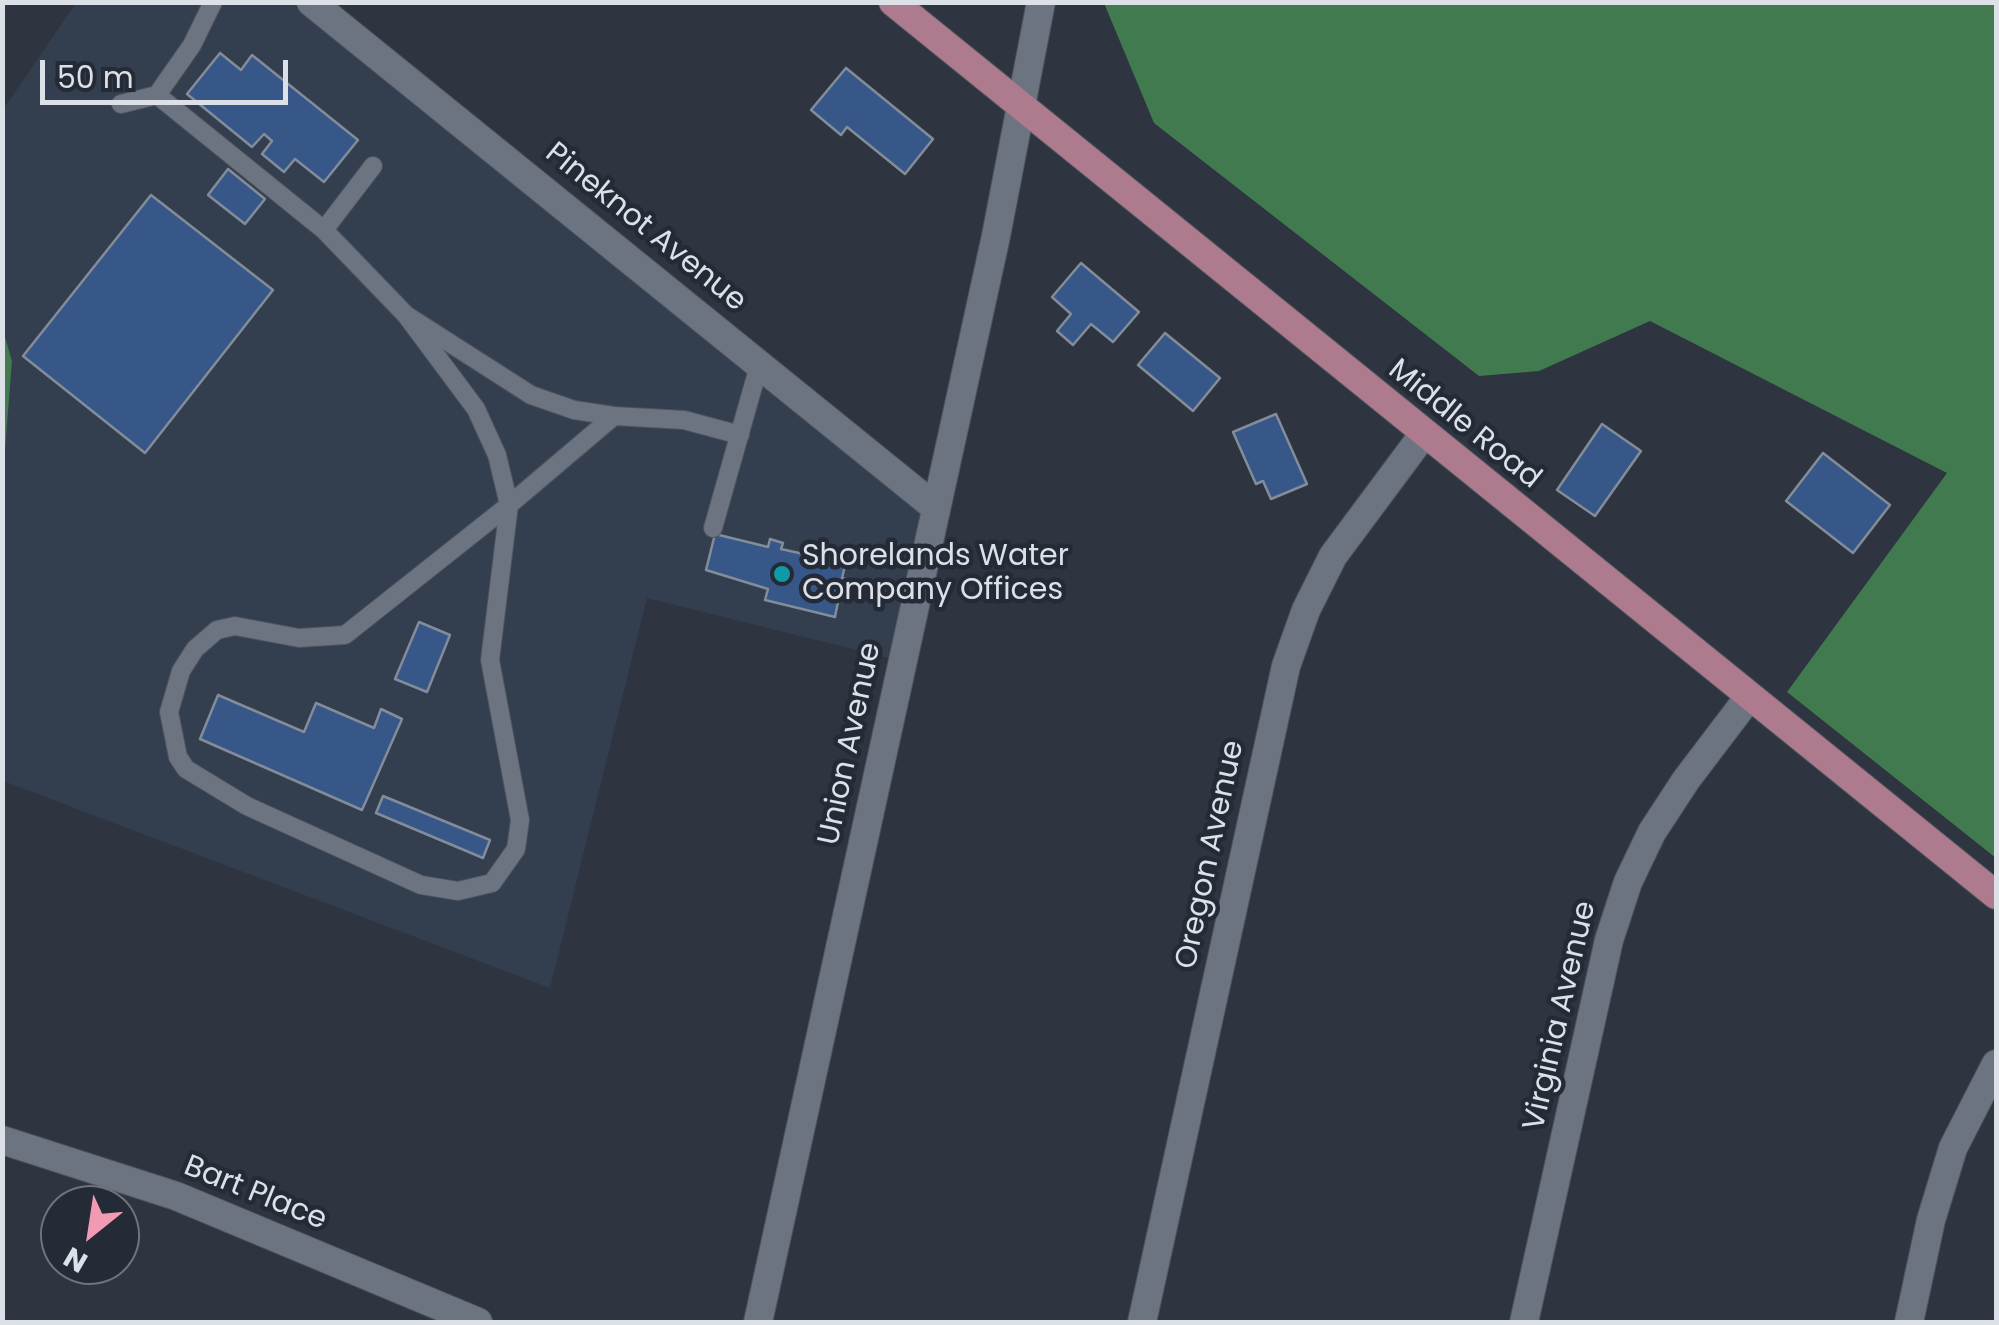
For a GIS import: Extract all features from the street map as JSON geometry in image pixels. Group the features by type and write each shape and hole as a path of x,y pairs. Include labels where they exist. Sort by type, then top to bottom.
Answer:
{"main road":[{"name":"Middle Road","path":"893,2 1422,435 1996,896"}],"street":[{"name":"Pineknot Avenue","path":"312,2 936,507"},
{"name":"Union Avenue","path":"758,1322 936,507 1040,2"},
{"name":"Oregon Avenue","path":"1142,1322 1286,666 1333,556 1422,435"},
{"name":"Virginia Avenue","path":"1524,1322 1609,940 1628,882 1686,780 1749,698"},
{"path":"1909,1322 1931,1220 1953,1148 1996,1064"},
{"name":"Bart Place","path":"2,1140 176,1196 478,1322"}],"lane":[{"path":"121,104 157,95 192,45 213,2"},
{"path":"157,95 324,230 406,315 476,409 497,455 508,506 490,660 520,820 516,849 492,883 458,892 421,885 248,806 186,769 178,757 169,712 181,671 204,638 236,626 299,638 345,635 508,506 614,416"},
{"path":"324,230 373,166"},
{"path":"406,315 531,395 574,410 684,420 740,435"},
{"path":"714,528 760,362"}],"shaded area":[{"path":"76,3 308,3 934,503 901,661 647,598 550,988 3,781 2,475 12,361 2,330 2,111"}],"green space":[{"path":"1104,3 1996,3 1996,858 1787,692 1947,473 1650,321 1539,371 1479,376 1154,123"},
{"path":"2,330 12,361 3,475"}],"building":[{"path":"220,53 241,70 252,55 358,140 324,182 295,159 284,172 262,154 272,141 264,134 252,147 187,94"},
{"path":"846,68 933,139 905,174 847,127 841,135 811,110"},
{"path":"228,169 265,199 245,224 208,195"},
{"path":"151,195 273,290 145,453 23,356"},
{"path":"1081,263 1139,312 1113,342 1091,324 1073,345 1057,331 1071,314 1052,297"},
{"path":"1165,333 1220,378 1193,411 1138,365"},
{"path":"1276,414 1307,484 1271,499 1263,481 1256,484 1233,432"},
{"path":"1602,424 1641,451 1595,516 1557,490"},
{"path":"1823,453 1890,505 1853,553 1786,501"},
{"name":"Shorelands Water Company Offices","path":"715,534 768,547 770,539 783,543 781,549 808,555 811,544 839,550 837,560 846,562 842,578 852,580 847,599 839,597 835,617 765,600 768,589 706,570"},
{"path":"419,622 450,635 427,692 395,679"},
{"path":"218,695 304,732 316,703 374,728 381,709 402,719 362,810 200,739"},
{"path":"383,796 490,840 483,858 376,813"}],"place":[{"name":"Shorelands Water Company Offices","path":"782,574"}]}
